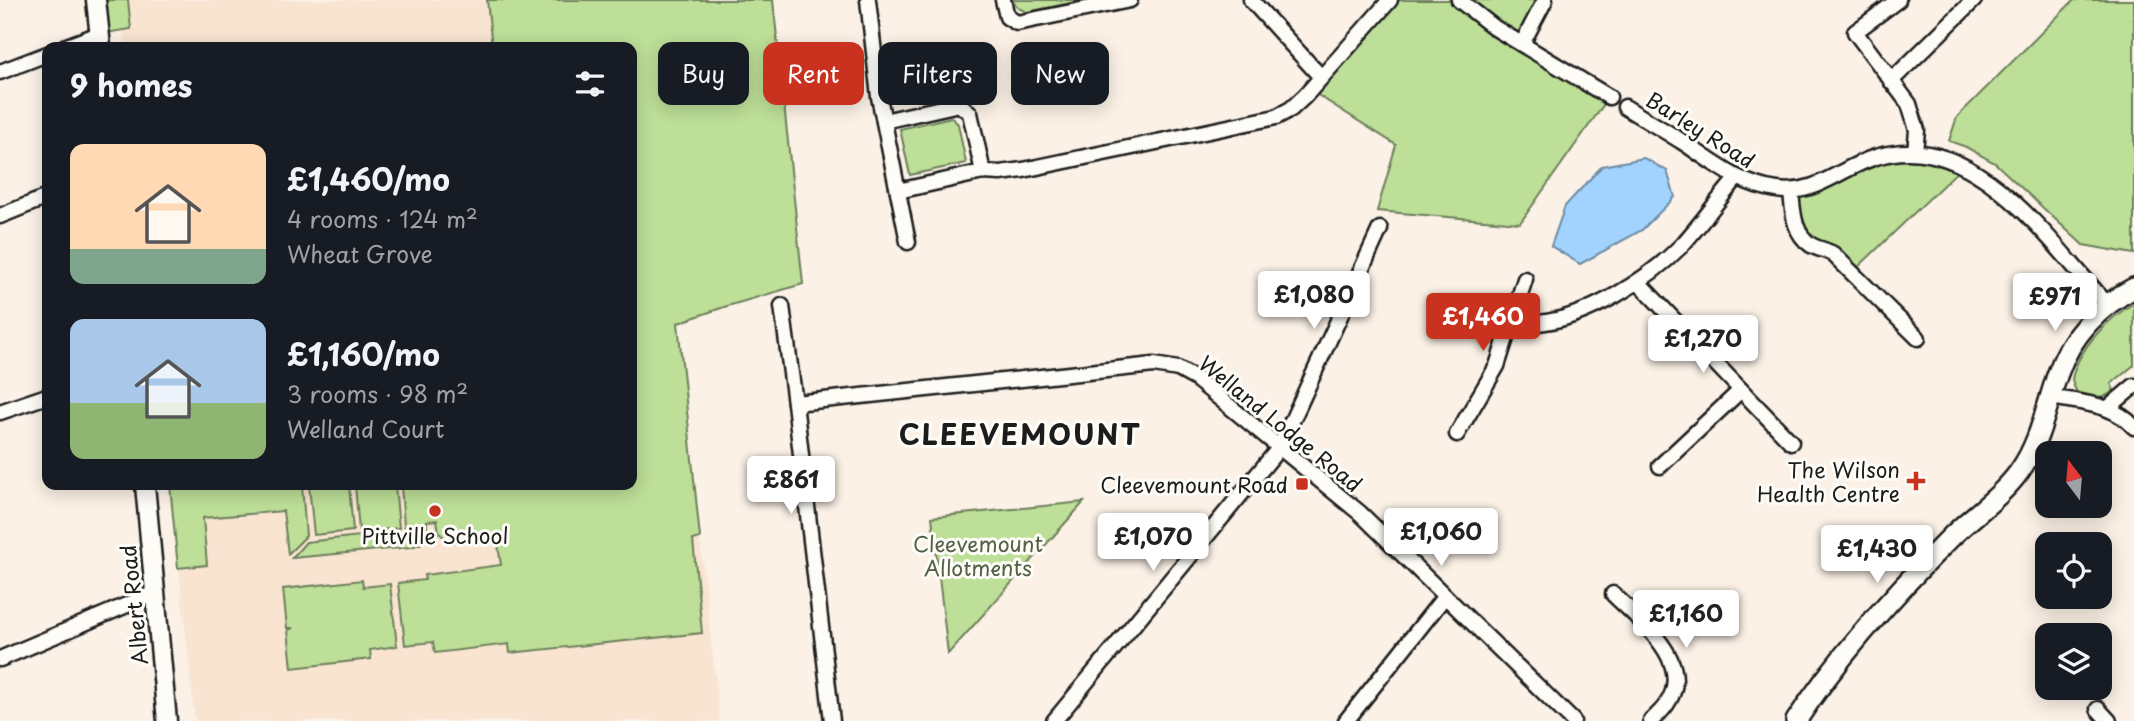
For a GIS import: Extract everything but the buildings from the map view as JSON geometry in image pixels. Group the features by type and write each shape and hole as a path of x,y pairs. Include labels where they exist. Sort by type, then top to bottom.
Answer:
{"main road":[{"path":"1796,721 1870,622 2019,471 2039,430 2059,370 2072,344 2080,332 2108,305 2134,288"}],"street":[{"path":"96,0 100,41"},
{"path":"867,0 884,121 908,242"},
{"path":"1003,0 1007,17 1017,23 1130,0"},
{"path":"1251,0 1321,77"},
{"path":"898,191 983,172 1023,170 1276,117 1302,99 1390,0"},
{"path":"1459,0 1496,28 1609,97"},
{"path":"1522,44 1545,0"},
{"path":"1898,0 1855,32 1913,112 1917,130 1915,152"},
{"path":"1891,81 1974,0"},
{"path":"0,72 42,56"},
{"path":"884,121 959,104 964,106 970,113 983,172"},
{"name":"Barley Road","path":"1625,107 1736,179 1791,192 1809,189 1876,157 1898,152 1915,152 1952,160 1978,174 2039,228 2108,305"},
{"path":"1511,321 1538,323 1564,317 1590,308 1638,282 1680,247 1736,179"},
{"path":"1791,192 1795,221 1802,237 1809,244 1833,254 1918,338"},
{"path":"0,216 42,199"},
{"path":"1054,721 1280,447 1380,229"},
{"path":"1457,434 1497,366 1525,279"},
{"path":"1638,282 1791,442"},
{"path":"782,306 832,721"},
{"name":"Welland Lodge Road","path":"795,403 1154,365 1178,369 1196,379 1360,513 1573,721"},
{"path":"2108,408 2134,386"},
{"path":"1660,466 1741,390"},
{"path":"2051,397 2108,408 2124,415 2134,427"},
{"path":"0,412 42,398"},
{"name":"Albert Road","path":"145,490 167,721"},
{"path":"0,659 155,593"},
{"path":"1613,594 1665,646 1673,665 1671,695 1667,704 1651,721"},
{"path":"1346,721 1445,596"},
{"path":"2098,709 2109,721"}],"shaded area":[{"path":"120,0 487,0 491,42 124,42"},
{"name":"Pittville School","path":"679,348 720,721 195,721 171,490 637,490 637,470"}],"green space":[{"path":"96,0 128,0 131,29 99,34"},
{"path":"487,0 773,0 777,42 763,42 763,105 784,105 803,284 678,323 700,538 693,540 702,633 510,653 509,644 435,653 433,642 405,645 398,583 425,580 424,575 501,565 497,538 450,542 439,533 437,520 427,521 427,532 423,541 404,526 401,490 637,490 637,42 491,42"},
{"path":"1012,0 1085,0 1027,12 1018,8"},
{"path":"1393,0 1545,0 1522,44 1609,97 1520,223 1377,211 1396,145 1310,90"},
{"path":"2074,0 2134,0 2134,254 2083,245 1995,163 1949,141 1957,117"},
{"path":"951,117 958,124 966,163 910,175 900,129"},
{"path":"1889,153 1964,165 1851,274 1802,237 1791,192"},
{"path":"2134,303 2134,365 2111,384 2114,390 2108,395 2095,399 2083,397 2074,387 2072,379 2075,367 2088,345 2105,325"},
{"path":"170,490 302,490 306,536 288,554 283,511 203,518 207,565 178,568"},
{"path":"310,490 349,490 353,531 314,535"},
{"path":"355,490 395,490 399,528 359,532"},
{"name":"Cleevemount Allotments","path":"1084,502 948,654 932,517"},
{"path":"405,531 420,544 292,558 306,542"},
{"path":"362,580 363,587 390,584 397,646 370,650 371,659 292,668 288,630 293,628 287,628 283,589"}],"water":[{"path":"1644,158 1667,171 1675,197 1642,230 1580,264 1551,246 1565,206 1602,166"}],"place":[{"name":"The Wilson Health Centre","path":"1916,481"},
{"name":"Cleevemount Road","path":"1302,484"},
{"name":"Pittville School","path":"435,511"}],"district":[{"name":"CLEEVEMOUNT","path":"1020,433"}]}
